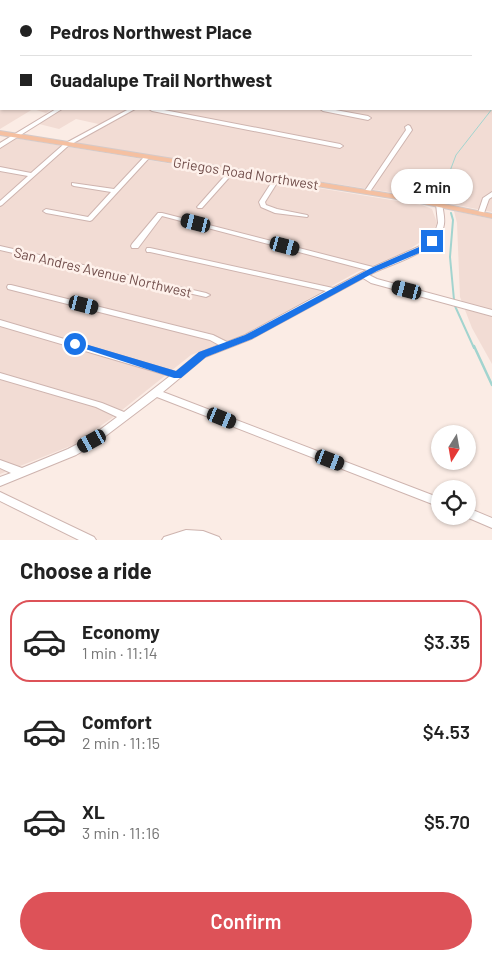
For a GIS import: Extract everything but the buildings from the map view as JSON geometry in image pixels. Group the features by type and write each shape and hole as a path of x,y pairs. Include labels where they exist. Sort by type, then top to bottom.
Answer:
{"main road":[{"name":"Griegos Road Northwest","path":"0,132 66,145 439,204 492,216"}],"street":[{"path":"0,146 57,110"},
{"path":"0,204 66,145 130,110"},
{"path":"157,110 340,146"},
{"path":"328,110 368,118"},
{"path":"367,192 409,130 408,127"},
{"path":"46,211 90,219 147,157"},
{"path":"0,169 32,175"},
{"path":"200,207 232,171"},
{"path":"277,178 262,202 263,206 275,211 305,216"},
{"path":"74,184 115,191"},
{"path":"481,213 486,198 492,194"},
{"path":"0,482 72,452 92,441 156,393 202,354 275,323 374,269 421,249 432,241 441,223 439,204"},
{"path":"135,246 160,214 374,269"},
{"name":"San Andres Avenue Northwest","path":"0,248 206,295"},
{"path":"150,250 335,291"},
{"path":"364,275 374,281 492,313"},
{"path":"11,287 213,338 226,345"},
{"path":"0,323 177,375"},
{"path":"0,376 99,406 123,416"},
{"path":"156,393 431,500"},
{"path":"0,464 23,473"},
{"path":"0,496 90,540"},
{"path":"476,517 492,523"},
{"path":"168,540 183,534 204,535 215,540"}],"shaded area":[{"path":"0,110 31,110 0,129"},
{"path":"36,110 50,110 46,113"},
{"path":"61,110 492,110 492,212 395,193 72,143 103,125 76,119 59,129 39,124"},
{"path":"8,137 422,205 432,209 437,223 432,234 407,251 357,272 249,332 191,355 112,418 73,445 0,474 0,143"},
{"path":"454,211 492,219 492,364 472,328 460,297 457,223"}],"waterway":[{"path":"444,200 444,187 456,155 491,110"},
{"path":"451,213 453,220 450,257 454,300"},
{"path":"455,306 474,348"},
{"path":"474,346 492,385"}],"route":[{"path":"75,344 177,375 202,354 248,337 374,269 421,249 432,241"}]}
